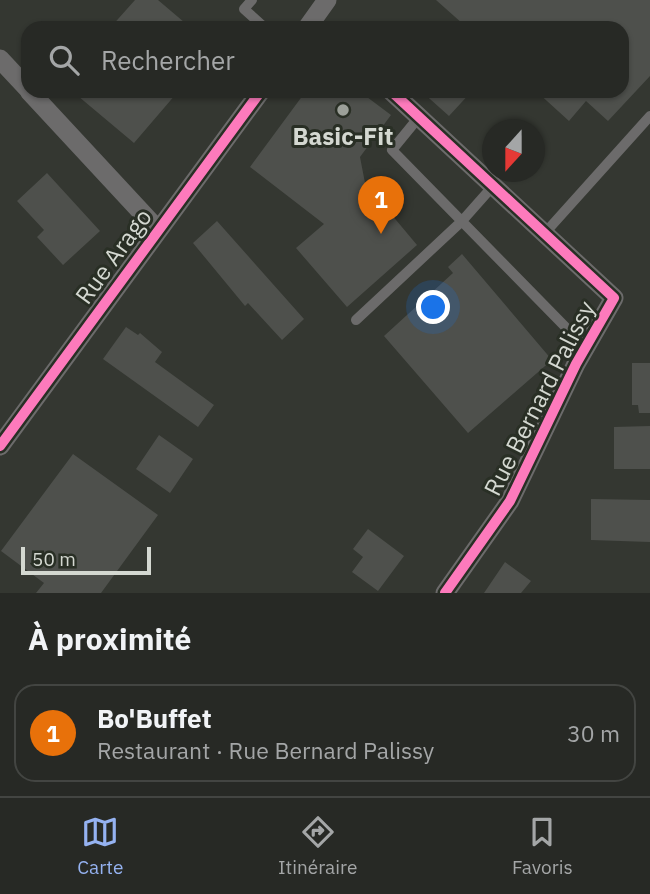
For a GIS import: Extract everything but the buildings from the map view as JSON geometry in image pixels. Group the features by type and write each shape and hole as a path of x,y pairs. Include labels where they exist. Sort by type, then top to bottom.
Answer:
{"street":[{"path":"316,21 327,0"},
{"path":"0,59 21,81"},
{"path":"36,98 158,230"},
{"name":"Rue Arago","path":"0,446 256,98"},
{"name":"Rue Bernard Palissy","path":"399,98 614,298 585,347 515,492 445,593"}],"lane":[{"path":"251,0 244,9 257,21"},
{"path":"544,234 650,116"},
{"path":"419,117 392,150 585,347"},
{"path":"356,320 462,221 493,186"}],"cycle path":[{"path":"0,446 256,98"},
{"path":"399,98 614,298 576,364 510,501 445,593"}],"place":[{"name":"Basic-Fit","path":"343,110"},
{"name":"Bo'Buffet","path":"381,234"}]}
